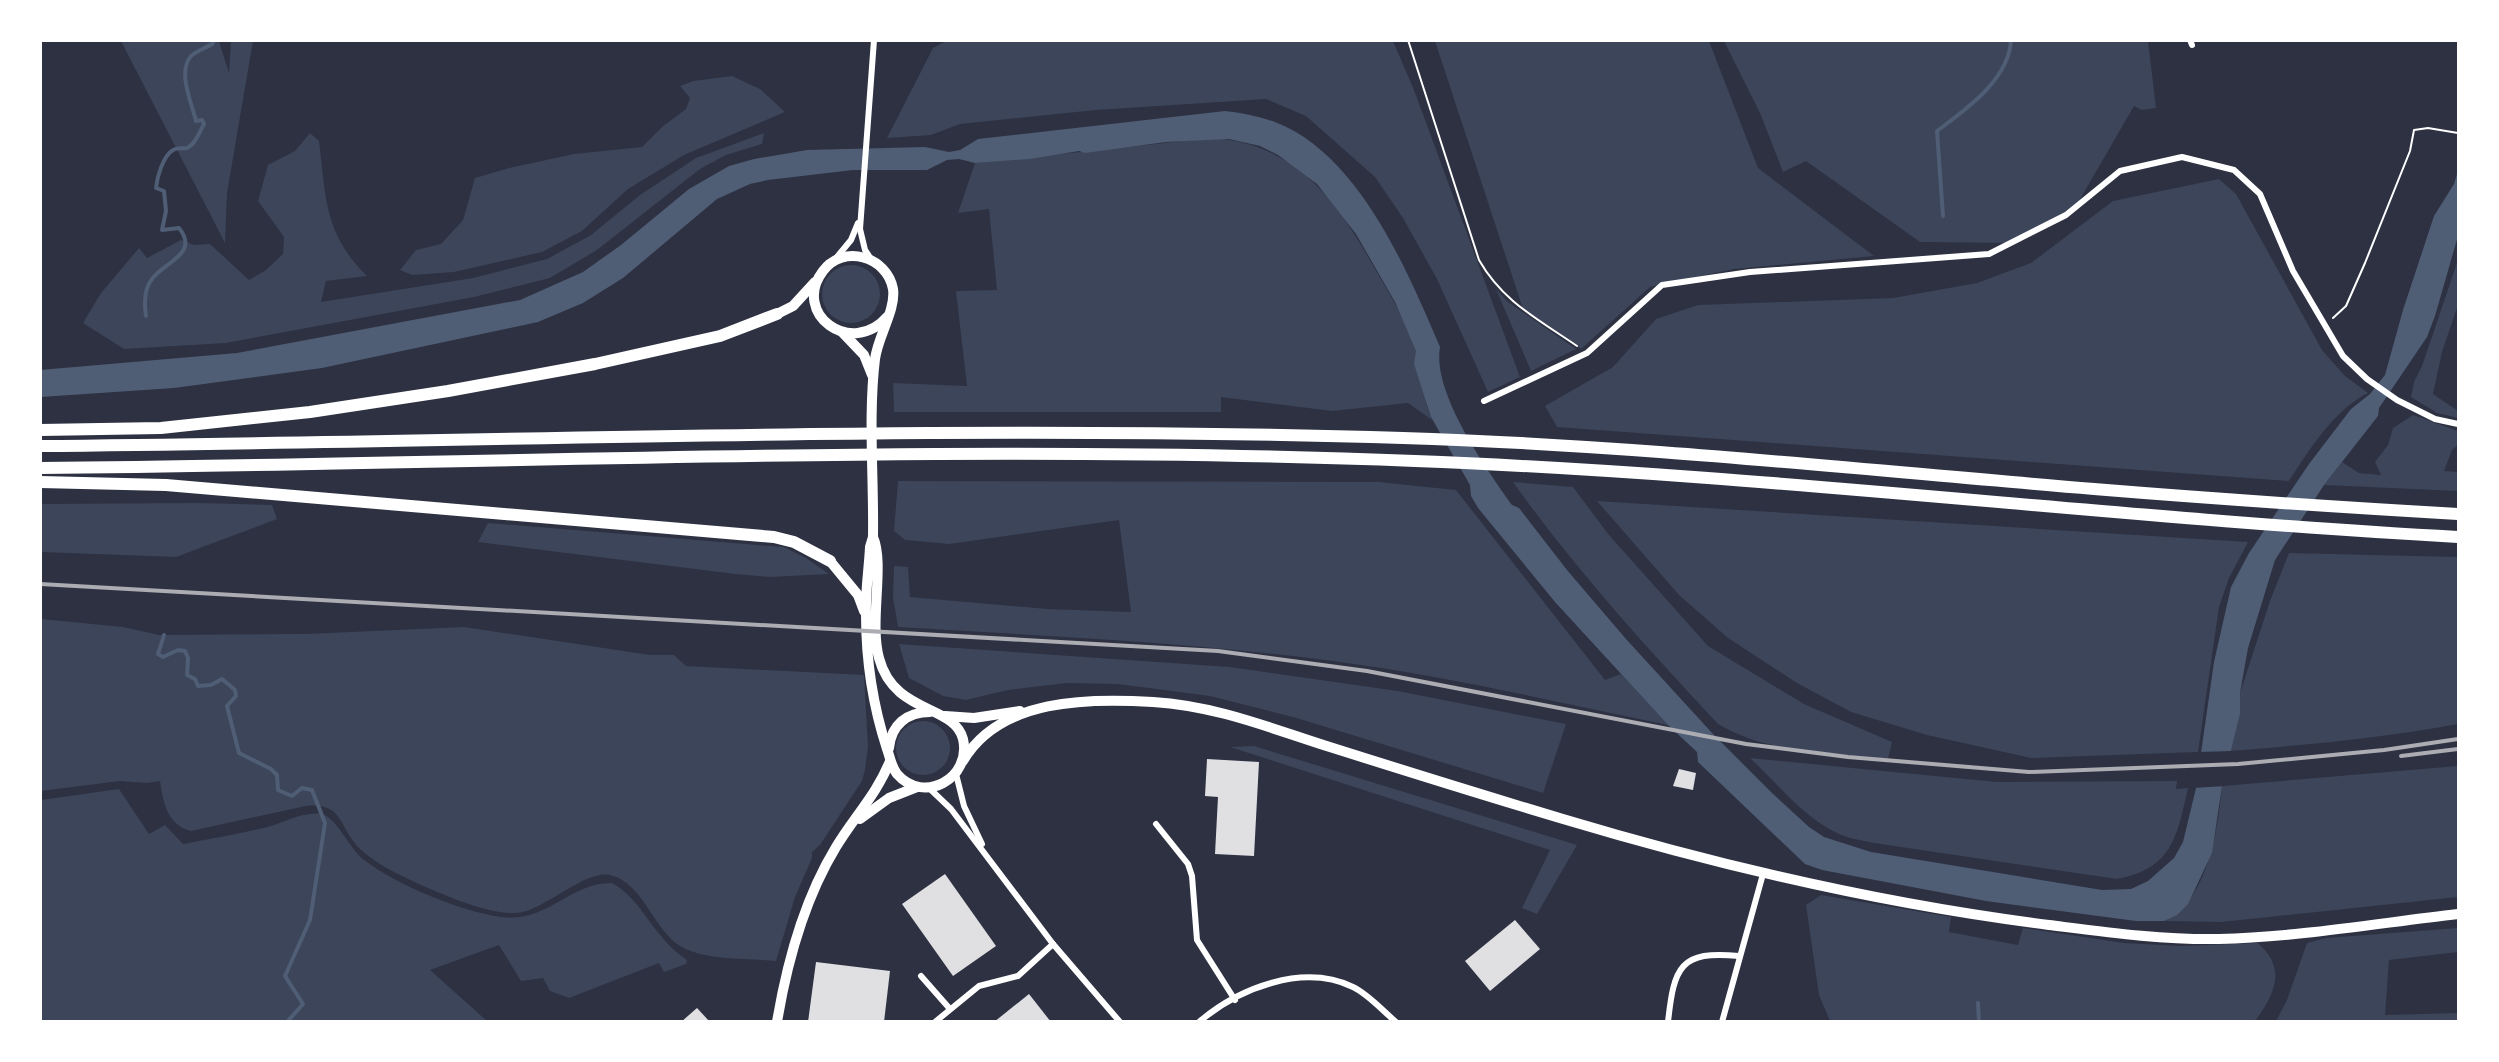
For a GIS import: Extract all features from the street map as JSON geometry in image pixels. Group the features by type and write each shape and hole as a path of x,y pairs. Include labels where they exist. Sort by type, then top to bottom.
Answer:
{"highway":[{"path":"40,430 161,428 310,412 448,391 595,364 720,336 777,314"},
{"path":"40,446 984,433 1167,432 1406,438 1597,447 2243,500 2458,514"},
{"path":"40,468 947,456 1266,457 1419,461 1601,470 2232,522 2458,537"},
{"path":"40,482 166,485 762,536 794,542 830,561"}],"main road":[{"path":"777,314 793,306 832,263 853,256 871,260 883,269 892,286 892,306 878,341 873,378 873,537 877,554 874,626 883,671 898,692 932,712 945,716 974,718 1117,700 1166,703 1228,712 1329,747 1566,820 1763,874 1864,897 1952,911 2160,938 2284,936 2458,914"},
{"path":"818,279 814,292 816,306 822,318 831,328 856,335 868,332 888,316"},
{"path":"843,333 864,355 873,378"},
{"path":"873,537 870,547 866,615 870,673 879,725 896,772 905,781 923,787"},
{"path":"830,561 858,595 866,615"},
{"path":"855,822 889,798 948,781 956,774 973,744 990,729 1041,708"},
{"path":"777,1022 805,915 837,845 884,778 890,740 900,722 920,712 932,712"},
{"path":"945,716 955,724 962,735 965,748 963,761"}],"street":[{"path":"871,260 862,241 860,217 874,40"},
{"path":"1484,401 1587,353 1662,285 1750,272 1989,254 2066,215 2121,171 2182,157 2234,170 2260,194 2293,271 2323,327 2343,356 2367,379 2397,400 2435,419 2458,424"},
{"path":"832,263 851,240 860,217"},
{"path":"956,774 964,806 987,855"},
{"path":"923,787 951,809 1053,944 1120,1022"},
{"path":"1156,824 1188,864 1192,876 1197,940 1235,1000"},
{"path":"1722,1022 1763,874"},
{"path":"935,1022 979,986 1018,976 1053,944"},
{"path":"1668,1022 1677,974 1690,960 1709,953 1739,956"},
{"path":"921,976 950,1010"},
{"path":"1199,1022 1255,988 1287,978 1325,979 1354,987 1396,1022"}],"path":[{"path":"1408,40 1479,260 1492,282 1506,298 1587,353"},
{"path":"2323,327 2346,306 2388,209 2410,151 2414,130 2428,128 2458,133"}],"shaded area":[{"path":"121,41 219,41 229,73 231,41 253,41 227,193 225,243"},
{"path":"946,41 1393,41 1414,90 1520,377 1488,392 1437,279 1403,218 1375,177 1306,116 1266,99 1096,110 960,124 931,135 887,138 933,48"},
{"path":"1435,41 1709,41 1758,168 1874,256 1734,269 1650,287 1581,349 1523,309"},
{"path":"1724,41 2148,41 2156,108 2142,110 2134,106 2075,208 2010,243 1920,242 1806,161 1783,172 1760,113"},
{"path":"732,76 760,89 785,112 684,155 628,189 582,231 542,252 454,272 412,275 400,270 416,250 441,244 463,220 475,178 574,154 642,147 662,127 686,109 690,98 680,86 693,81"},
{"path":"1225,111 1275,122 1305,138 1332,160 1355,187 1377,218 1395,250 1427,317 1440,347 1440,365 1444,386 1452,407 1476,451 1512,505 1519,508 1567,570 1626,639 1713,734 1809,827 1824,837 1871,852 2102,890 2131,889 2148,881 2174,858 2183,842 2196,788 2214,662 2231,587 2249,553 2309,464 2351,409 2370,394 2385,375 2403,310 2434,216 2454,184 2458,171 2458,236 2427,337 2379,408 2378,416 2324,485 2275,560 2248,648 2240,693 2240,714 2222,786 2212,853 2188,904 2177,915 2164,921 2136,921 1986,901 1822,870 1805,864 1698,762 1697,752 1668,725 1555,602 1478,508 1471,496 1470,485 1431,417 1414,364 1416,351 1395,302 1356,234 1317,184 1278,155 1260,146 1229,139 1166,142 1085,153 1079,151 1030,159 975,163 959,159 947,160 927,170 853,170 768,180 750,184 717,199 623,278 583,303 538,322 322,368 174,388 41,397 40,370 237,353 520,300 583,272 621,245 689,189 729,166 754,159 807,150 925,147 949,152 960,150 978,139"},
{"path":"310,133 319,141 326,197 335,230 342,245 367,276 326,281 321,302 473,278 547,259 591,235 640,195 696,158 764,133 762,144 726,155 700,169 597,250 550,278 474,297 226,343 124,349 83,323 101,293 139,248 147,258 181,240 194,245 210,244 249,280 266,270 283,254 284,237 258,201 268,165 295,151"},
{"path":"1212,138 1239,142 1264,150 1285,161 1305,175 1338,211 1367,255 1409,332 1417,353 1432,420 1408,403 1332,411 1221,397 1221,412 894,412 893,383 967,386 956,291 997,290 989,209 958,213 975,163"},
{"path":"2219,179 2236,194 2322,350 2345,376 2368,393 2333,420 2289,481 1557,427 1545,406 1613,367 1656,319 1698,305 1893,298 1977,283 2031,263 2113,201"},
{"path":"2458,260 2458,305 2442,352 2433,394 2458,411 2458,418 2437,413 2411,397 2414,382 2422,366"},
{"path":"845,265 857,265 872,273 880,288 880,300 872,315 857,323 845,323 830,315 822,300 822,288 830,273"},
{"path":"1496,289 1508,302 1576,349 1531,371"},
{"path":"2413,415 2458,431 2458,445 2452,450 2444,471 2458,472 2458,491 2324,485 2342,462 2359,473 2381,475 2375,462 2388,445 2393,428"},
{"path":"898,481 1379,482 1456,490 1605,680 1621,674 1668,725 1459,682 1375,667 1279,654 1170,644 898,627 893,597 894,566 908,567 910,597 1048,609 1131,612 1119,520 949,544 905,540 894,531"},
{"path":"1513,482 1573,487 1609,535 1708,646 1804,704 1892,742 1888,759 1779,747 1737,734 1718,724 1612,607 1561,546"},
{"path":"1597,501 2248,542 2229,578 2219,607 2198,752 2031,758 1927,735 1851,712 1797,683 1728,638 1679,595"},
{"path":"41,504 272,505 277,519 176,557 41,552"},
{"path":"488,523 784,547 806,558 829,574 770,577 735,574 478,542"},
{"path":"2289,553 2458,557 2458,724 2345,740 2230,751 2240,714 2240,693 2270,601"},
{"path":"41,619 123,627 159,635 305,634 464,627 650,655 674,655 686,666 864,675 868,747 865,770 862,781 820,845 812,852 812,858 795,897 776,961 703,955 682,947 672,940 632,887 610,875 590,878 523,912 501,912 449,897 384,866 361,850 340,819 328,808 306,806 191,831 176,824 171,818 160,781 147,783 120,781 41,791"},
{"path":"899,644 1230,667 1398,691 1566,724 1543,793 1293,717 1210,696 1118,684 1067,683 1008,690 966,700 943,696 909,678"},
{"path":"923,721 933,723 942,729 948,738 950,748 948,758 942,767 933,773 923,775 913,773 904,767 898,758 896,748 898,738 904,729 913,723"},
{"path":"1254,746 1577,845 1537,914 1522,908 1550,850 1230,747"},
{"path":"1750,758 1997,782 2177,781 2176,789 2188,788 2175,836 2161,859 2135,874 2117,879 1881,844 1844,836 1818,822 1794,802"},
{"path":"2458,766 2458,897 2221,922 2164,921 2179,911 2191,898 2201,881 2213,842 2222,786"},
{"path":"119,789 149,834 165,825 183,844 264,828 307,814 327,816 358,854 377,869 410,887 448,903 485,914 518,917 532,914 584,889 597,884 612,883 632,899 666,941 687,960 686,964 664,972 659,963 569,998 550,991 543,978 521,981 499,945 430,970 487,1021 41,1021 41,800"},
{"path":"1821,895 1951,917 1949,932 2018,945 2023,928 2124,943 2181,946 2258,943 2273,962 2275,982 2268,1001 2255,1021 1830,1021 1819,995 1806,905"},
{"path":"2458,928 2458,952 2389,960 2385,1015 2458,1013 2458,1021 2276,1021 2287,1000 2307,943 2326,938"}],"pier":[{"path":"2233,751 2225,786 2193,788 2198,752"}],"building":[{"path":"1207,759 1259,762 1254,856 1215,854 1218,797 1205,796"},
{"path":"1679,769 1696,773 1693,790 1673,786"},
{"path":"945,874 996,946 953,976 902,904"},
{"path":"1515,920 1540,949 1490,991 1465,961"},
{"path":"816,962 890,971 884,1022 808,1022"},
{"path":"1029,994 1051,1022 994,1022"},
{"path":"697,1008 710,1022 681,1022"}],"waterway":[{"path":"146,316 145,296 149,283 157,273 178,257 185,245 179,228 162,230 166,211 164,191 156,188 158,178 163,162 169,153 175,149 190,146 204,124 202,120 196,121 185,71 191,56 212,44 214,40"},
{"path":"1943,216 1937,131 1972,104 1994,81 2003,68 2011,40"},
{"path":"164,635 158,654 163,657 178,650 185,651 188,658 187,675 195,679 198,686 211,685 222,679 235,690 236,696 227,706 239,753 271,769 277,775 278,790 292,796 302,788 312,790 325,823 310,920 285,976 303,1004 287,1022"},
{"path":"1978,1003 1979,1022"}],"railway":[{"path":"40,584 1218,651 1367,671 1746,744 1848,757 2029,772 2238,764 2384,750 2458,739"},
{"path":"2401,756 2458,749"}]}
